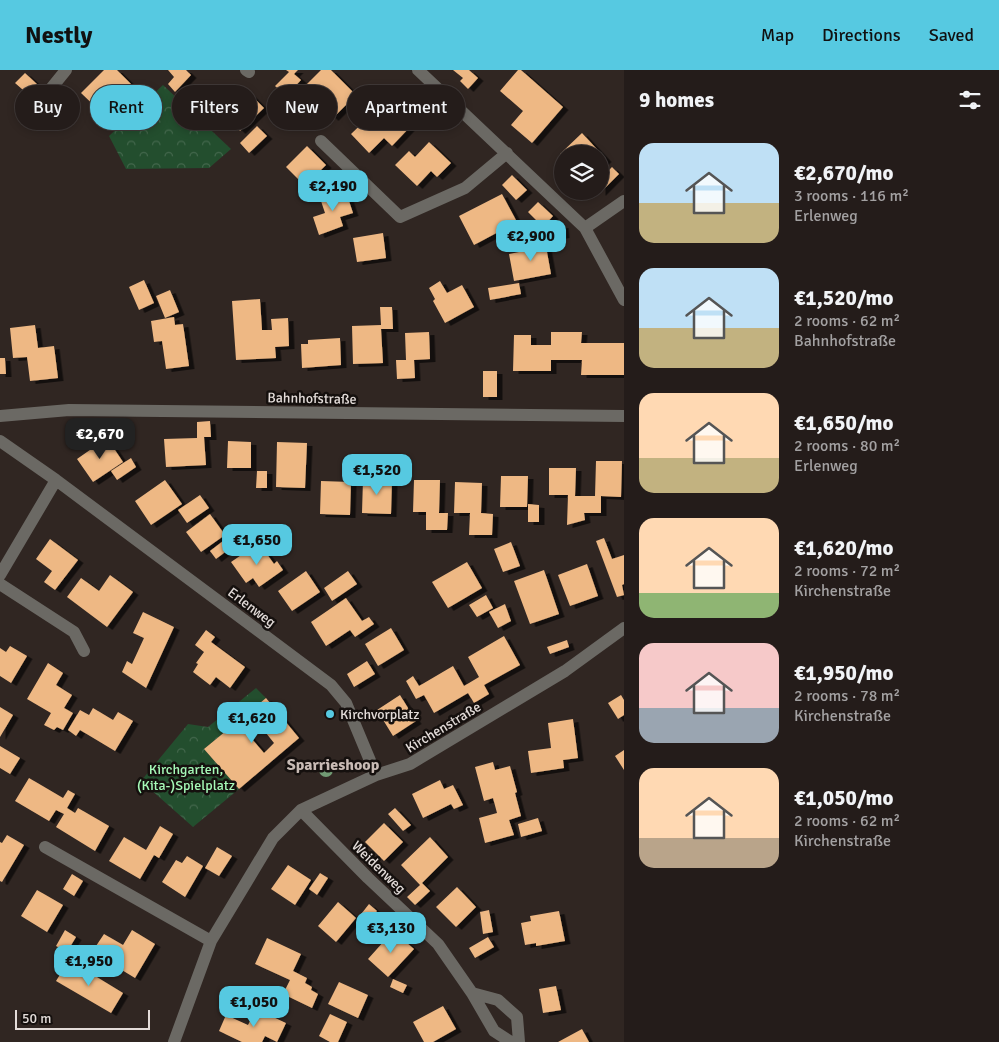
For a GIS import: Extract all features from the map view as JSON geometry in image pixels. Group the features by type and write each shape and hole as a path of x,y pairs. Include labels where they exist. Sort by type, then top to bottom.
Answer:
{"street":[{"path":"54,85 66,70"},
{"path":"418,70 507,152 585,228 624,300"},
{"path":"321,142 400,217 465,188 507,152"},
{"path":"585,228 624,201"},
{"name":"Bahnhofstraße","path":"0,416 69,410 624,416"},
{"name":"Erlenweg","path":"0,441 56,480 331,685 346,702 376,775"},
{"path":"0,575 56,480"},
{"path":"0,584 74,632 84,651"},
{"name":"Kirchenstraße","path":"174,1042 211,941 273,838 301,810 376,775 410,764 565,671 624,628"},
{"name":"Weidenweg","path":"301,810 368,878 438,944 472,993 494,1031 511,1042"},
{"path":"45,847 211,941"},
{"path":"472,993 498,1000 517,1017 519,1042"}],"green space":[{"path":"162,86 172,93 172,130 211,130 231,149 209,168 126,169 109,136 115,130 162,130"},
{"name":"Kirchgarten, (Kita-)Spielplatz","path":"256,688 266,698 204,749 239,789 193,827 141,781 188,724 208,727"}],"building":[{"path":"104,70 117,70 132,85 90,85 90,102 81,93"},
{"path":"168,70 186,70 191,75 182,85 172,85 172,89 168,84 174,77"},
{"path":"286,70 298,70 294,74 301,80 296,85 276,85 289,72"},
{"path":"321,70 331,70 347,86 347,104 337,114 337,85 306,85"},
{"path":"453,70 469,70 478,78 468,89 460,81 463,78"},
{"path":"518,70 521,70 563,107 532,143 511,125 523,111 500,91"},
{"path":"25,73 38,85 17,85 15,83"},
{"path":"257,101 264,108 257,115"},
{"path":"257,126 267,136 249,153 240,143 253,130 257,130"},
{"path":"355,130 407,130 392,146 384,138 369,153 351,134"},
{"path":"582,133 593,145 569,145"},
{"path":"429,142 451,163 437,177 431,171 417,186 395,165 409,151 415,157"},
{"path":"307,146 326,165 305,186 286,167"},
{"path":"612,167 619,174 609,184 609,170"},
{"path":"512,175 527,190 516,200 502,185"},
{"path":"345,189 353,213 340,217 343,226 319,235 313,217 325,213 320,198"},
{"path":"502,194 517,222 474,245 459,216"},
{"path":"538,202 553,216 543,227 528,212"},
{"path":"563,225 564,235 543,239 541,229"},
{"path":"383,233 386,258 357,262 353,238"},
{"path":"545,241 551,274 514,281 509,254 524,251 523,245"},
{"path":"144,280 154,303 139,310 129,287"},
{"path":"440,281 447,293 462,285 474,307 445,323 433,301 435,299 429,288"},
{"path":"519,283 521,294 490,300 488,288"},
{"path":"170,290 179,312 165,318 156,296"},
{"path":"260,299 262,330 272,330 271,319 288,318 289,346 275,347 276,358 236,360 232,301"},
{"path":"380,307 392,307 393,329 381,329 383,363 353,364 352,326 381,325"},
{"path":"174,317 175,325 183,324 189,366 166,369 162,341 154,342 151,321"},
{"path":"35,325 38,348 54,346 58,378 30,381 27,357 13,358 10,328"},
{"path":"429,332 430,359 414,360 415,378 397,379 396,360 406,360 405,333"},
{"path":"551,332 582,332 581,343 624,343 624,375 581,375 582,360 551,360 551,371 513,371 514,335 531,335 531,345 551,345"},
{"path":"340,338 341,365 302,368 301,344 308,344 308,340"},
{"path":"0,358 5,358 6,374 0,374"},
{"path":"483,371 497,371 497,397 483,397"},
{"path":"210,421 211,437 204,437 206,465 166,467 164,439 197,438 197,422"},
{"path":"107,438 123,462 93,482 77,459"},
{"path":"228,441 251,442 251,468 227,468"},
{"path":"277,442 307,443 305,488 276,487"},
{"path":"131,458 136,467 117,480 111,471"},
{"path":"596,461 622,461 621,497 601,496 601,513 584,513 585,520 567,525 568,495 549,495 549,468 576,468 575,496 595,496"},
{"path":"257,471 267,471 267,488 256,488"},
{"path":"501,476 528,476 527,507 500,507"},
{"path":"363,479 392,480 391,514 362,513"},
{"path":"165,480 182,504 151,525 135,501"},
{"path":"414,480 440,480 439,513 448,513 447,530 426,530 426,512 413,512"},
{"path":"321,481 351,482 350,515 320,514"},
{"path":"455,482 482,483 481,513 493,514 492,535 469,535 470,513 454,513"},
{"path":"200,495 209,508 187,523 178,510"},
{"path":"528,504 539,505 539,522 528,522"},
{"path":"210,514 225,535 201,552 186,532"},
{"path":"227,538 233,546 216,559 210,551"},
{"path":"604,538 612,559 624,555 624,584 622,585 624,595 617,597 596,541"},
{"path":"50,539 78,560 55,590 44,582 52,571 36,559"},
{"path":"511,542 520,566 503,572 494,549"},
{"path":"259,543 274,564 277,561 283,570 259,587 253,578 246,583 231,562"},
{"path":"467,562 482,588 448,608 432,582"},
{"path":"587,564 598,596 570,606 558,575"},
{"path":"544,570 559,614 530,624 514,581"},
{"path":"306,571 320,592 292,611 278,591"},
{"path":"348,571 357,584 332,601 324,588"},
{"path":"110,575 133,592 107,627 67,597 81,578 99,591"},
{"path":"486,595 493,608 477,617 469,605"},
{"path":"346,598 362,621 369,617 374,624 355,637 350,630 326,646 311,622"},
{"path":"505,604 511,621 498,628 489,612"},
{"path":"143,612 174,627 146,688 122,672 127,661 132,664 144,638 133,633"},
{"path":"391,628 404,650 378,666 365,644"},
{"path":"206,630 215,637 211,642 245,667 230,688 216,677 210,685 193,672 198,664 196,663 204,652 195,645"},
{"path":"504,636 520,665 484,685 489,694 474,703 468,693 434,713 424,695 416,699 406,681 413,676 419,686 453,666 464,686 479,677 468,657"},
{"path":"567,640 569,647 550,654 547,647"},
{"path":"10,646 27,656 11,683 0,676 0,648 6,652"},
{"path":"367,661 375,674 354,687 347,674"},
{"path":"48,663 63,673 56,685 72,695 64,708 73,713 63,730 57,727 54,730 44,725 51,713 27,699"},
{"path":"400,695 416,721 393,736 377,710"},
{"path":"621,695 624,700 624,715 618,719 608,703"},
{"path":"266,698 299,738 239,789 204,749","holes":["258,723 274,743 264,753 246,732"]},
{"path":"0,707 13,715 0,737"},
{"path":"93,708 113,720 118,712 133,721 115,751 80,730 76,736 68,730 80,710 89,715"},
{"path":"573,719 578,758 563,760 564,768 531,773 528,751 551,748 548,723"},
{"path":"0,746 20,758 10,774 0,768"},
{"path":"624,750 624,770 615,756"},
{"path":"493,762 495,770 510,766 521,816 509,820 514,835 485,843 479,818 497,813 493,798 484,801 475,767"},
{"path":"29,778 63,798 68,790 75,794 67,808 75,813 78,808 109,826 95,851 56,827 64,814 56,810 49,821 15,801"},
{"path":"440,780 444,789 453,785 463,805 454,809 451,804 423,818 412,794"},
{"path":"395,808 411,825 403,831 388,814"},
{"path":"538,818 542,831 521,837 518,824"},
{"path":"384,823 403,842 384,861 365,842"},
{"path":"160,826 173,834 159,858 154,855 140,879 109,861 124,837 146,850"},
{"path":"7,835 24,845 2,882 0,881 0,842 2,843"},
{"path":"430,837 448,857 422,883 430,891 415,905 407,897 420,885 401,865"},
{"path":"217,847 232,856 219,876 205,868"},
{"path":"187,856 203,866 185,897 162,882 176,860 182,863"},
{"path":"288,865 311,880 295,905 271,889"},
{"path":"320,873 328,878 317,895 309,889"},
{"path":"72,874 83,881 74,896 63,889"},
{"path":"457,887 476,907 456,927 436,907"},
{"path":"37,890 63,905 47,932 21,916"},
{"path":"338,902 356,918 336,942 318,926"},
{"path":"369,904 377,911 365,924 358,918"},
{"path":"489,910 493,932 483,934 480,912"},
{"path":"559,911 565,941 536,946 536,943 525,945 521,923 531,921 530,916"},
{"path":"65,930 76,937 67,952 56,946"},
{"path":"132,930 155,944 135,978 112,964 114,961 94,949 104,934 123,945"},
{"path":"393,931 414,949 388,977 368,959"},
{"path":"488,937 494,947 475,958 469,948"},
{"path":"267,938 301,954 293,971 307,978 305,983 318,994 312,1008 283,994 290,980 255,964"},
{"path":"69,960 123,993 111,1013 56,981"},
{"path":"393,979 407,985 403,993 390,987"},
{"path":"339,982 368,995 358,1018 328,1004"},
{"path":"556,986 561,1010 543,1013 539,989"},
{"path":"443,1006 456,1029 433,1042 424,1042 413,1022"},
{"path":"256,1009 286,1023 277,1042 265,1036 262,1042 242,1042 219,1031 226,1015 248,1025"},
{"path":"330,1014 347,1022 338,1042 330,1042 319,1036"},
{"path":"582,1029 589,1042 558,1042"}],"place":[{"name":"Kirchvorplatz","path":"330,714"}],"district":[{"name":"Sparrieshoop","path":"333,764"}]}
